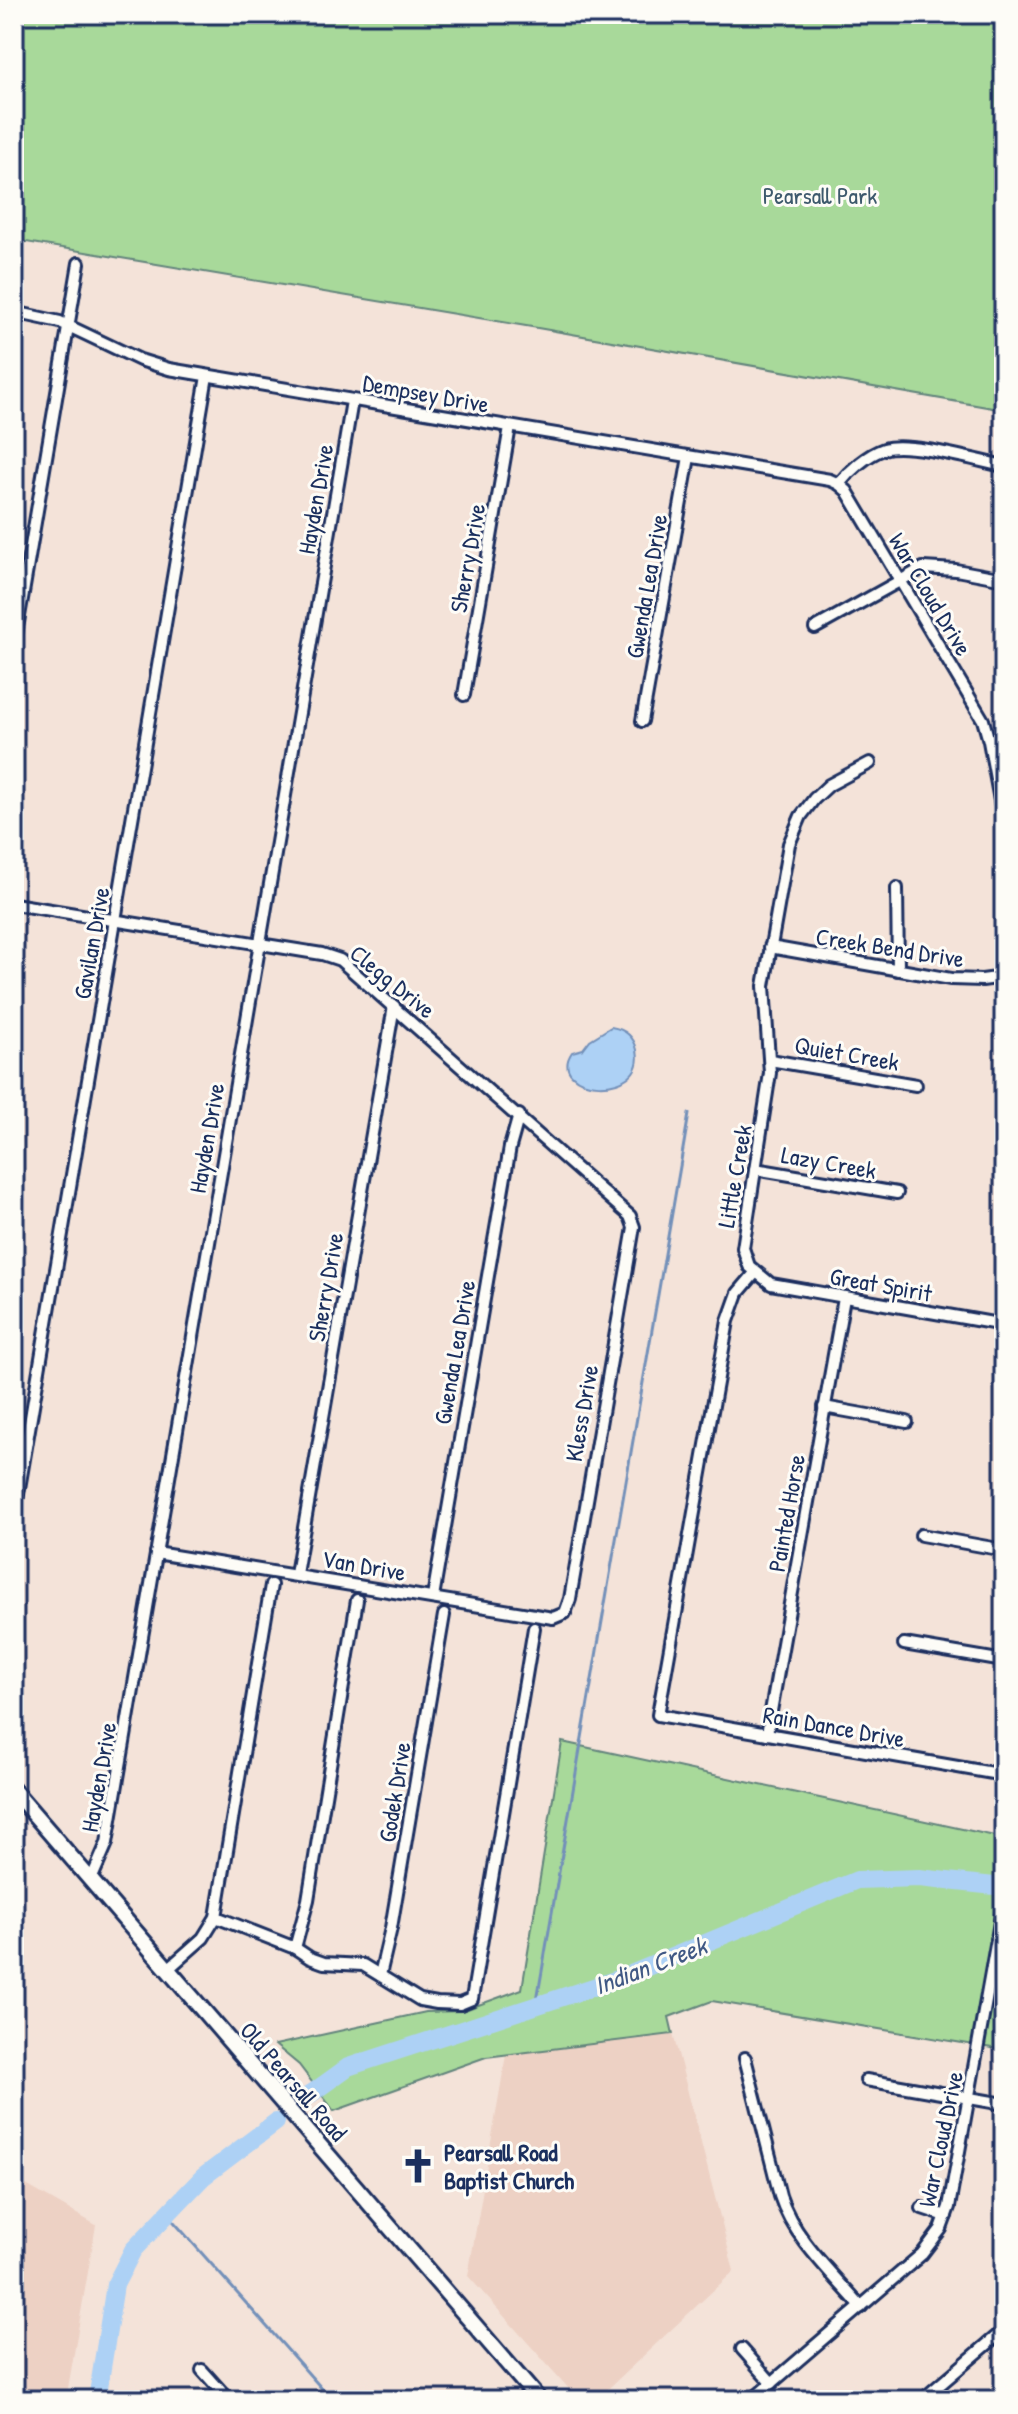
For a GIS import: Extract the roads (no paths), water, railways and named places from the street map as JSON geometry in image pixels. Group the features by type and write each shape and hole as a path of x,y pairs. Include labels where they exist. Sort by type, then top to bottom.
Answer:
{"main road":[{"name":"Old Pearsall Road","path":"14,1791 539,2400"}],"street":[{"path":"14,646 79,263"},
{"name":"Dempsey Drive","path":"14,312 68,325 140,360 207,376 830,480 839,484"},
{"name":"Gavilan Drive","path":"14,1518 207,376"},
{"name":"Hayden Drive","path":"91,1880 107,1843 352,401"},
{"name":"Sherry Drive","path":"464,695 510,427"},
{"path":"839,484 850,471 885,449 903,447 1004,466"},
{"name":"Gwenda Lea Drive","path":"642,721 689,457"},
{"name":"War Cloud Drive","path":"839,484 847,491 983,720 1004,822"},
{"path":"815,628 923,568 937,567 1004,579"},
{"name":"Little Creek","path":"755,1273 745,1257 742,1238 767,1097 770,1060 764,1001 770,947 789,844 807,807 821,792 870,763"},
{"path":"897,888 898,970"},
{"name":"Clegg Drive","path":"14,904 322,954 340,960 519,1115 632,1219"},
{"name":"Creek Bend Drive","path":"770,947 965,980 1004,977"},
{"name":"Sherry Drive","path":"296,1574 394,1006"},
{"name":"Quiet Creek","path":"770,1060 916,1085"},
{"name":"Gwenda Lea Drive","path":"433,1597 510,1147 519,1115"},
{"name":"Lazy Creek","path":"755,1169 897,1193"},
{"name":"Kless Drive","path":"565,1613 570,1599 634,1227 632,1219"},
{"name":"Great Spirit","path":"755,1273 780,1286 1004,1325"},
{"name":"Rain Dance Drive","path":"755,1273 738,1293 728,1321 658,1715 1004,1775"},
{"name":"Painted Horse","path":"767,1734 844,1298"},
{"path":"824,1407 907,1422"},
{"path":"921,1535 1004,1550"},
{"name":"Van Drive","path":"156,1553 553,1618 565,1613"},
{"path":"168,1969 203,1938 216,1917 271,1585"},
{"path":"295,1948 308,1900 357,1600"},
{"name":"Godek Drive","path":"380,1975 391,1928 444,1615"},
{"path":"216,1917 295,1948 324,1963 363,1965 420,2000 460,2004 472,1999 534,1628"},
{"path":"904,1644 1004,1661"},
{"name":"War Cloud Drive","path":"752,2400 922,2254 936,2238 946,2216 970,2098 1004,1900"},
{"path":"745,2058 787,2215 861,2307"},
{"path":"866,2080 1004,2104"},
{"path":"922,2208 946,2216"},
{"path":"929,2394 1004,2330"},
{"path":"742,2349 772,2383"},
{"path":"202,2370 229,2400"}],"water":[{"path":"611,1027 628,1034 636,1045 636,1066 628,1077 614,1084 598,1085 572,1076 567,1065 572,1052 583,1049 590,1040"}],"waterway":[{"path":"536,2006 689,1114"},
{"name":"Indian Creek","path":"305,2098 348,2067 621,1978 857,1880 919,1878 1004,1887"},
{"name":"Indian Creek","path":"97,2400 115,2285 133,2250 203,2177 276,2122"},
{"path":"167,2214 332,2400"}],"place":[{"name":"Pearsall Road Baptist Church","path":"418,2166"}],"park label":[{"name":"Pearsall Park","path":"820,195"}]}
